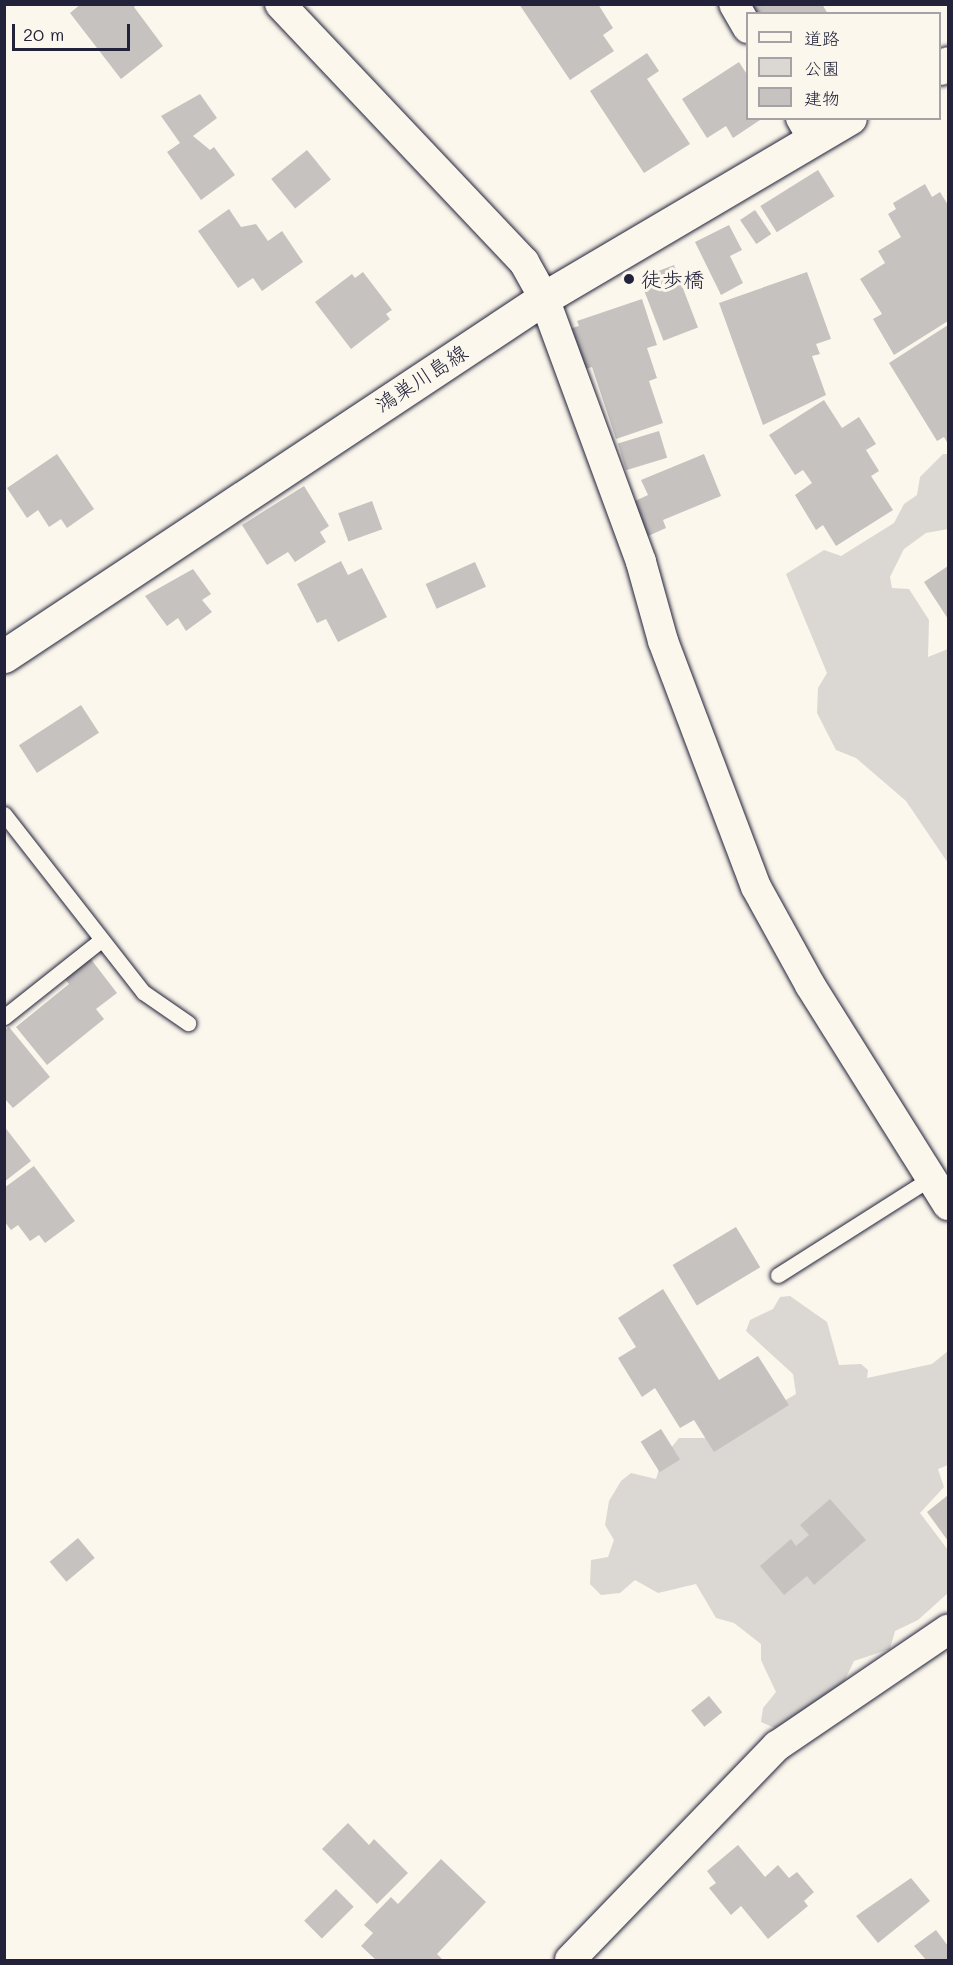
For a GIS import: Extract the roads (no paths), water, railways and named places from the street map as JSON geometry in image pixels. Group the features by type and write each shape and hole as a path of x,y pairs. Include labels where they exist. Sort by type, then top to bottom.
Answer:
{"main road":[{"name":"鴻巣川島線","path":"4,656 544,298 807,129 842,120"}],"street":[{"path":"280,4 524,262 544,298 641,562 663,641 756,887 948,1205"},
{"path":"734,4 746,26"},
{"path":"570,1960 777,1746 948,1630"}],"lane":[{"path":"4,814 99,941 143,992 188,1023"},
{"path":"4,1017 99,941"},
{"path":"778,1275 931,1178"}],"place":[{"name":"徒歩橋","path":"629,279"}]}
